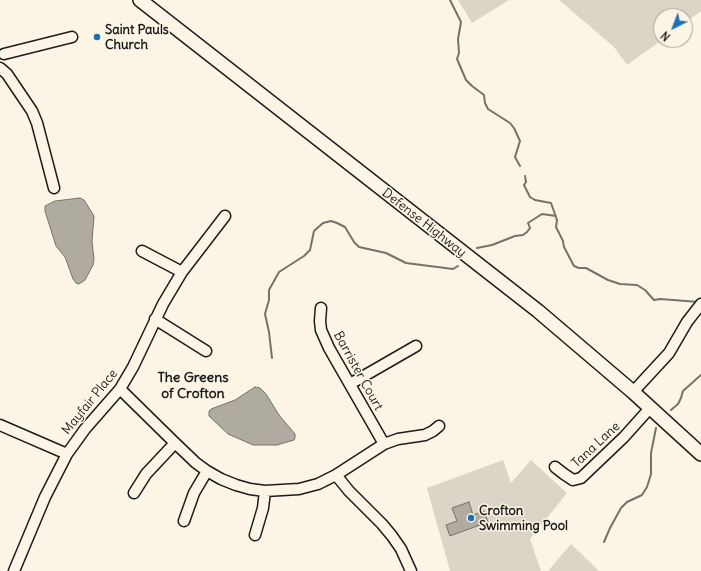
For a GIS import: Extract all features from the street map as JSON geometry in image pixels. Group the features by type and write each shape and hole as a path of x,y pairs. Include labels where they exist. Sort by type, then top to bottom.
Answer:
{"main road":[{"name":"Defense Highway","path":"140,0 538,311 633,392 701,454"}],"street":[{"path":"54,188 37,123 32,111 7,74 0,68 3,64 2,51 72,37"},
{"name":"Mayfair Place","path":"14,571 45,497 66,454 85,429 120,389 133,367 155,319 182,272 225,216"},
{"path":"142,252 182,272"},
{"path":"633,392 668,353 687,322 700,305"},
{"name":"Barrister Court","path":"321,308 321,330 329,348 384,444"},
{"path":"155,319 206,351"},
{"path":"350,384 416,346"},
{"path":"120,389 175,443 207,471 236,485 265,491 299,489 318,484 384,444 398,439 426,435 433,432 439,426"},
{"name":"Tana Lane","path":"555,467 573,480 581,478 624,437 650,408"},
{"path":"0,425 66,454"},
{"path":"134,493 146,474 175,443"},
{"path":"184,521 194,494 207,471"},
{"path":"336,474 349,491 392,536 401,549 411,571"},
{"path":"255,535 263,508 265,491"}],"shaded area":[{"path":"458,0 509,0 472,23"},
{"path":"559,0 701,0 701,11 693,17 693,8 653,8 653,46 627,65 614,47"},
{"path":"80,198 84,200 94,216 92,241 94,259 93,265 85,280 79,284 73,279 65,257 56,246 45,211 45,206 55,201"},
{"path":"255,387 260,388 266,394 279,415 295,434 294,440 277,445 253,445 228,434 209,416 209,411 211,409 235,400"},
{"path":"503,460 511,483 531,460 567,493 530,539 541,571 450,571 427,488"},
{"name":"Crofton Swimming Pool","path":"469,502 473,515 484,511 488,522 450,536 446,525 457,521 452,508"},
{"path":"571,544 599,571 548,571"}],"waterway":[{"path":"450,0 461,22 458,39 459,53 457,59 466,80 484,95 485,103 488,109 510,123 514,128 520,141 515,157 520,166"},
{"path":"525,176 526,182 524,185 530,197 535,200 551,203 557,220 556,227 574,266 586,268 608,280 620,284 637,285 645,290 654,300 660,299 699,302"},
{"path":"477,248 492,245 515,236 523,235 530,228 528,223 542,214 556,216"},
{"path":"272,358 265,314 269,300 269,290 279,272 304,256 310,250 314,231 323,223 331,221 337,223 345,227 354,242 359,247 386,253 406,263 453,269 458,266"},
{"path":"671,410 678,404 683,391 701,375"},
{"path":"604,542 621,508 627,502 642,495 647,487 651,474 651,453 656,428"}],"place":[{"name":"Saint Pauls Church","path":"97,37"},
{"name":"Crofton Swimming Pool","path":"471,518"}],"district":[{"name":"The Greens of Crofton","path":"193,386"}]}
